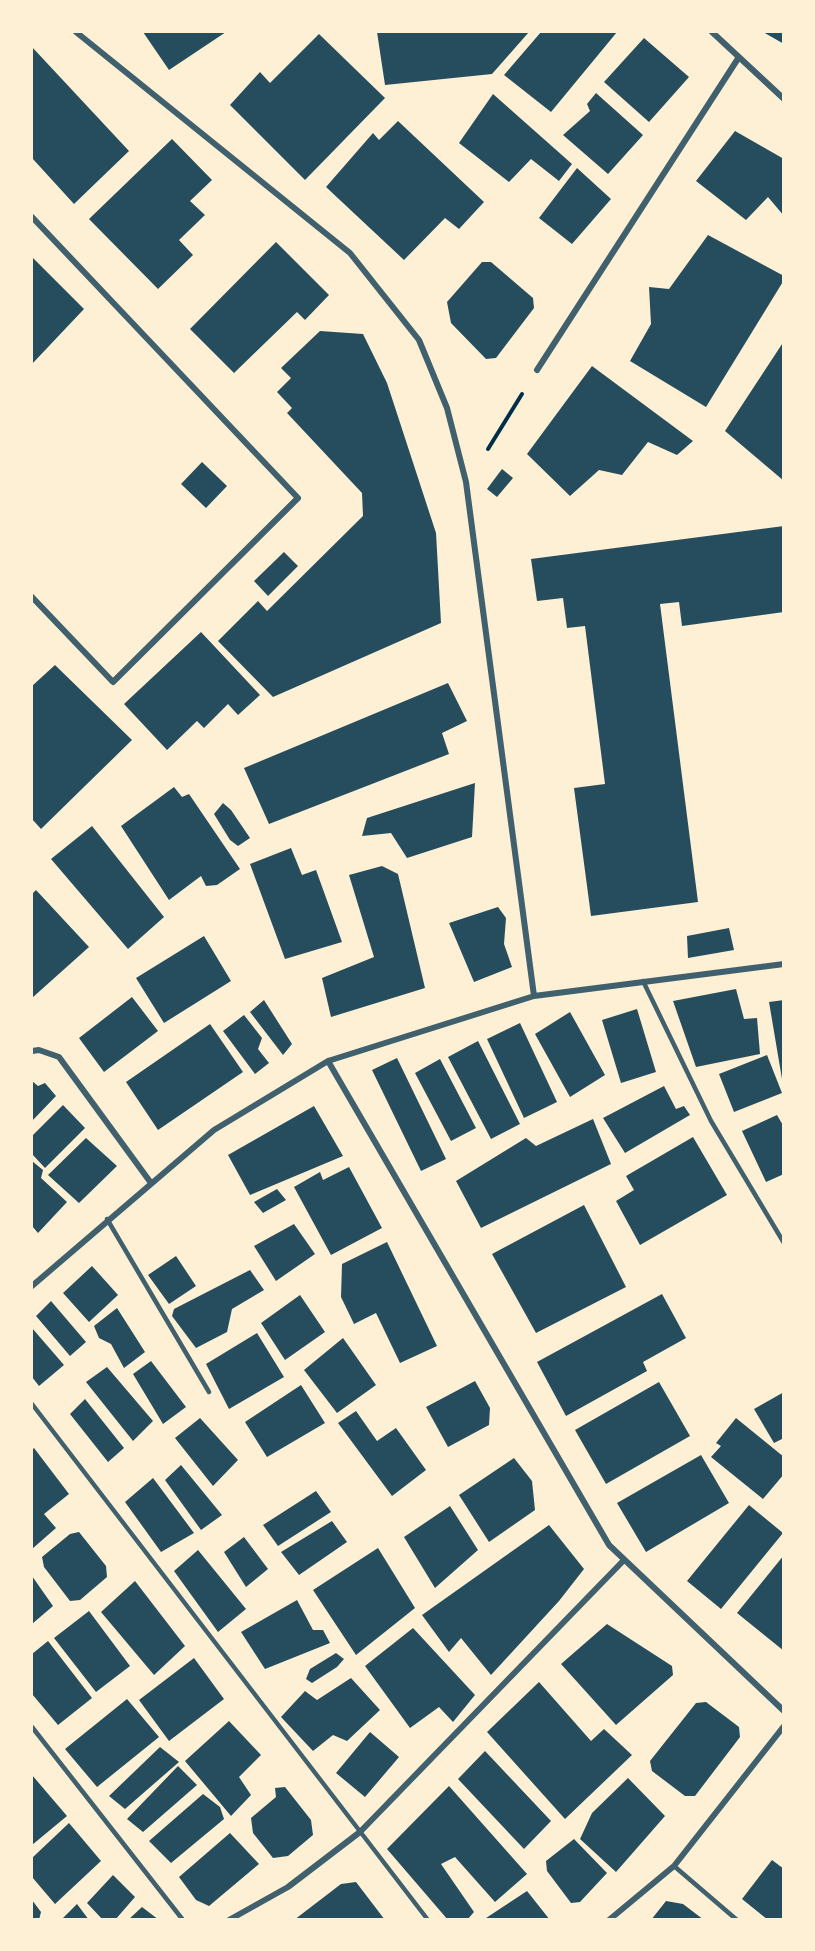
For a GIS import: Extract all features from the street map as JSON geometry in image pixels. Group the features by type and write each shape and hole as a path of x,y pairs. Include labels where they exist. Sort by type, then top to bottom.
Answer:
{"street":[{"path":"76,32 351,253 419,340 447,408 466,482 534,996"},
{"path":"712,32 783,99"},
{"path":"537,370 739,57"},
{"path":"32,217 298,498 113,682 32,597"},
{"path":"32,1286 214,1130 328,1061 534,996 783,964"},
{"path":"32,1051 39,1050 59,1057 151,1183"},
{"path":"328,1061 609,1545 783,1711"},
{"path":"229,1920 288,1887 360,1832 624,1560"},
{"path":"609,1920 674,1866 783,1726"}],"lane":[{"path":"643,981 711,1121 783,1243"},
{"path":"107,1220 209,1392"},
{"path":"32,1404 428,1920"},
{"path":"32,1726 183,1920"},
{"path":"674,1866 737,1920"}],"path":[{"path":"466,482 537,370"}],"building":[{"path":"143,32 226,32 169,70"},
{"path":"377,32 529,32 492,74 385,85"},
{"path":"541,32 617,32 551,112 504,75"},
{"path":"763,32 784,32 784,44"},
{"path":"319,34 385,98 305,180 230,105 260,72 270,83"},
{"path":"644,38 689,77 649,122 604,82"},
{"path":"32,47 129,151 74,204 32,158"},
{"path":"596,93 643,135 608,174 563,135 590,111 587,104"},
{"path":"493,94 572,164 559,181 531,159 509,182 459,143"},
{"path":"398,121 484,202 459,229 445,218 404,260 326,187 373,133 379,140"},
{"path":"735,131 784,159 784,216 768,197 746,220 696,181"},
{"path":"172,139 212,180 190,201 205,215 179,240 193,255 158,289 89,219"},
{"path":"577,168 611,199 572,244 539,218"},
{"path":"708,235 784,276 784,280 706,407 630,361 651,324 649,287 669,289"},
{"path":"276,242 329,295 305,320 297,312 234,373 190,329"},
{"path":"32,259 84,309 32,364"},
{"path":"482,262 491,262 533,298 534,308 496,358 486,359 451,323 447,302"},
{"path":"320,331 363,334 387,383 436,533 441,623 273,697 218,641 258,601 267,611 363,516 362,493 287,413 292,408 277,392 291,378 281,368"},
{"path":"784,341 784,481 725,431"},
{"path":"592,366 693,441 677,455 648,442 622,475 599,470 570,496 527,454"},
{"path":"202,462 227,486 206,508 181,484"},
{"path":"502,469 513,478 497,497 487,489"},
{"path":"784,526 784,612 682,626 679,602 660,604 698,902 591,916 574,788 605,784 585,626 567,628 563,598 537,601 531,559"},
{"path":"284,552 298,566 268,596 254,581"},
{"path":"201,632 260,695 238,715 228,704 204,728 197,721 167,750 124,704"},
{"path":"55,665 132,740 41,829 32,819 32,686"},
{"path":"448,683 467,721 442,733 449,754 269,824 244,768"},
{"path":"475,783 472,837 407,858 391,833 362,836 367,818"},
{"path":"174,787 182,797 189,794 240,869 217,885 206,886 201,876 169,900 121,826"},
{"path":"223,803 231,810 250,838 238,846 230,840 214,814"},
{"path":"92,826 164,917 128,949 51,859"},
{"path":"291,848 302,875 316,870 342,942 285,959 250,864"},
{"path":"382,866 398,874 425,988 331,1017 322,978 374,957 349,875"},
{"path":"36,890 89,947 32,998 32,894"},
{"path":"498,907 506,918 504,944 512,967 474,982 449,923"},
{"path":"729,928 734,950 688,958 687,936"},
{"path":"204,936 231,981 164,1023 136,978"},
{"path":"736,989 744,1019 757,1018 760,1054 696,1067 673,1001"},
{"path":"132,997 158,1031 104,1072 79,1038"},
{"path":"264,1000 292,1044 283,1055 250,1012"},
{"path":"784,1000 784,1079 782,1079 769,1002"},
{"path":"637,1009 656,1072 621,1083 602,1020"},
{"path":"570,1012 605,1075 570,1097 535,1034"},
{"path":"244,1015 262,1038 258,1049 269,1063 255,1074 223,1031"},
{"path":"520,1023 557,1102 524,1118 487,1039"},
{"path":"210,1024 243,1072 158,1130 126,1082"},
{"path":"478,1041 520,1124 491,1139 448,1057"},
{"path":"767,1055 782,1093 734,1112 719,1074"},
{"path":"397,1058 446,1159 421,1171 372,1070"},
{"path":"440,1059 476,1128 451,1141 415,1073"},
{"path":"32,1081 38,1086 45,1083 56,1096 32,1121"},
{"path":"664,1086 676,1109 684,1106 690,1115 625,1153 603,1118"},
{"path":"63,1105 85,1128 45,1168 32,1154 32,1136"},
{"path":"314,1106 343,1156 250,1195 228,1155"},
{"path":"777,1115 784,1127 784,1174 766,1182 742,1131"},
{"path":"593,1119 611,1164 481,1228 456,1181 526,1138 536,1146"},
{"path":"693,1137 727,1195 640,1245 616,1201 634,1190 626,1176"},
{"path":"86,1138 117,1166 79,1203 48,1175"},
{"path":"32,1161 43,1170 41,1178 67,1202 38,1233 32,1226"},
{"path":"349,1167 382,1228 331,1255 294,1187 320,1172 323,1180"},
{"path":"277,1189 286,1200 263,1213 254,1202"},
{"path":"584,1205 626,1287 536,1333 492,1254"},
{"path":"294,1224 315,1254 276,1281 254,1246"},
{"path":"387,1242 437,1346 400,1363 376,1313 354,1324 341,1297 342,1264"},
{"path":"176,1256 196,1286 169,1304 148,1275"},
{"path":"92,1266 118,1295 89,1322 63,1293"},
{"path":"250,1270 264,1290 232,1309 227,1332 196,1348 172,1316 174,1309"},
{"path":"662,1294 686,1338 643,1362 647,1371 566,1416 537,1362"},
{"path":"300,1295 325,1332 285,1360 261,1323"},
{"path":"51,1301 86,1342 70,1356 36,1316"},
{"path":"117,1308 145,1352 124,1368 111,1344 99,1338 94,1326"},
{"path":"32,1328 64,1365 39,1386 32,1377"},
{"path":"257,1333 284,1377 229,1409 206,1364"},
{"path":"343,1338 376,1385 337,1413 304,1370"},
{"path":"151,1361 186,1407 163,1424 133,1374"},
{"path":"107,1367 153,1421 133,1441 86,1382"},
{"path":"475,1381 490,1408 489,1425 448,1447 426,1407"},
{"path":"659,1382 690,1436 606,1484 575,1430"},
{"path":"301,1385 325,1423 267,1457 245,1422"},
{"path":"784,1392 784,1438 774,1443 754,1409"},
{"path":"85,1399 124,1448 108,1462 70,1414"},
{"path":"356,1411 377,1441 396,1428 426,1470 392,1496 338,1423"},
{"path":"200,1418 238,1460 213,1486 175,1438"},
{"path":"736,1418 784,1457 784,1474 763,1499 711,1457 721,1446 716,1443"},
{"path":"34,1448 69,1494 44,1514 56,1528 32,1549 32,1450"},
{"path":"701,1455 729,1503 646,1552 617,1503"},
{"path":"514,1458 532,1481 535,1510 489,1542 459,1495"},
{"path":"181,1465 222,1515 201,1530 165,1480"},
{"path":"153,1478 194,1533 161,1552 125,1502"},
{"path":"316,1491 331,1512 278,1546 263,1525"},
{"path":"749,1505 783,1533 721,1609 687,1581"},
{"path":"450,1506 478,1550 435,1588 404,1537"},
{"path":"332,1521 347,1542 299,1575 281,1552"},
{"path":"549,1525 584,1569 559,1601 491,1675 461,1638 449,1652 422,1615"},
{"path":"79,1532 106,1566 107,1577 80,1600 70,1601 44,1567 42,1557 70,1534"},
{"path":"244,1537 268,1569 246,1587 224,1552"},
{"path":"378,1548 415,1608 356,1655 313,1590"},
{"path":"198,1550 246,1609 218,1632 174,1571"},
{"path":"784,1555 784,1651 737,1613"},
{"path":"32,1576 53,1606 32,1624"},
{"path":"135,1581 185,1646 154,1675 101,1612"},
{"path":"297,1600 313,1630 323,1630 330,1643 265,1669 241,1632"},
{"path":"89,1611 130,1666 96,1692 54,1638"},
{"path":"607,1624 672,1666 673,1675 616,1725 561,1664"},
{"path":"413,1628 475,1695 453,1722 439,1707 410,1728 365,1666"},
{"path":"48,1641 92,1698 58,1725 32,1694 32,1654"},
{"path":"336,1653 344,1659 337,1667 312,1683 306,1679 310,1669"},
{"path":"194,1658 224,1699 169,1741 139,1700"},
{"path":"351,1678 380,1710 347,1741 333,1735 313,1751 281,1717 305,1691 317,1700"},
{"path":"539,1682 591,1741 604,1729 632,1755 565,1819 487,1732"},
{"path":"127,1699 159,1737 97,1787 65,1749"},
{"path":"706,1702 739,1727 740,1737 695,1796 685,1796 652,1771 650,1761 696,1703"},
{"path":"229,1721 261,1755 239,1777 251,1795 231,1816 185,1761"},
{"path":"370,1732 399,1757 365,1797 336,1773"},
{"path":"160,1747 179,1762 125,1809 109,1796"},
{"path":"485,1751 551,1821 524,1849 458,1779"},
{"path":"178,1766 197,1785 143,1832 127,1819"},
{"path":"32,1775 67,1816 32,1845"},
{"path":"628,1778 665,1816 616,1872 580,1839 592,1813"},
{"path":"449,1786 527,1874 495,1902 455,1857 441,1864 474,1912 467,1920 448,1920 387,1849"},
{"path":"285,1787 311,1820 313,1835 288,1856 273,1858 253,1833 251,1818 276,1797 275,1788"},
{"path":"203,1794 220,1807 224,1819 171,1863 149,1841"},
{"path":"69,1823 101,1861 55,1904 32,1877 32,1858"},
{"path":"230,1833 259,1864 209,1906 196,1900 179,1877"},
{"path":"574,1839 607,1873 580,1902 571,1903 547,1871 546,1861"},
{"path":"772,1860 784,1869 784,1920 768,1920 742,1899"},
{"path":"113,1875 135,1897 115,1920 103,1920 87,1903"},
{"path":"356,1882 385,1920 294,1920 341,1884"},
{"path":"527,1891 550,1920 483,1920"},
{"path":"32,1900 41,1912 39,1920 32,1920"},
{"path":"666,1901 683,1904 704,1920 651,1920"},
{"path":"77,1904 89,1920 61,1920"},
{"path":"142,1907 159,1920 128,1920"}]}
